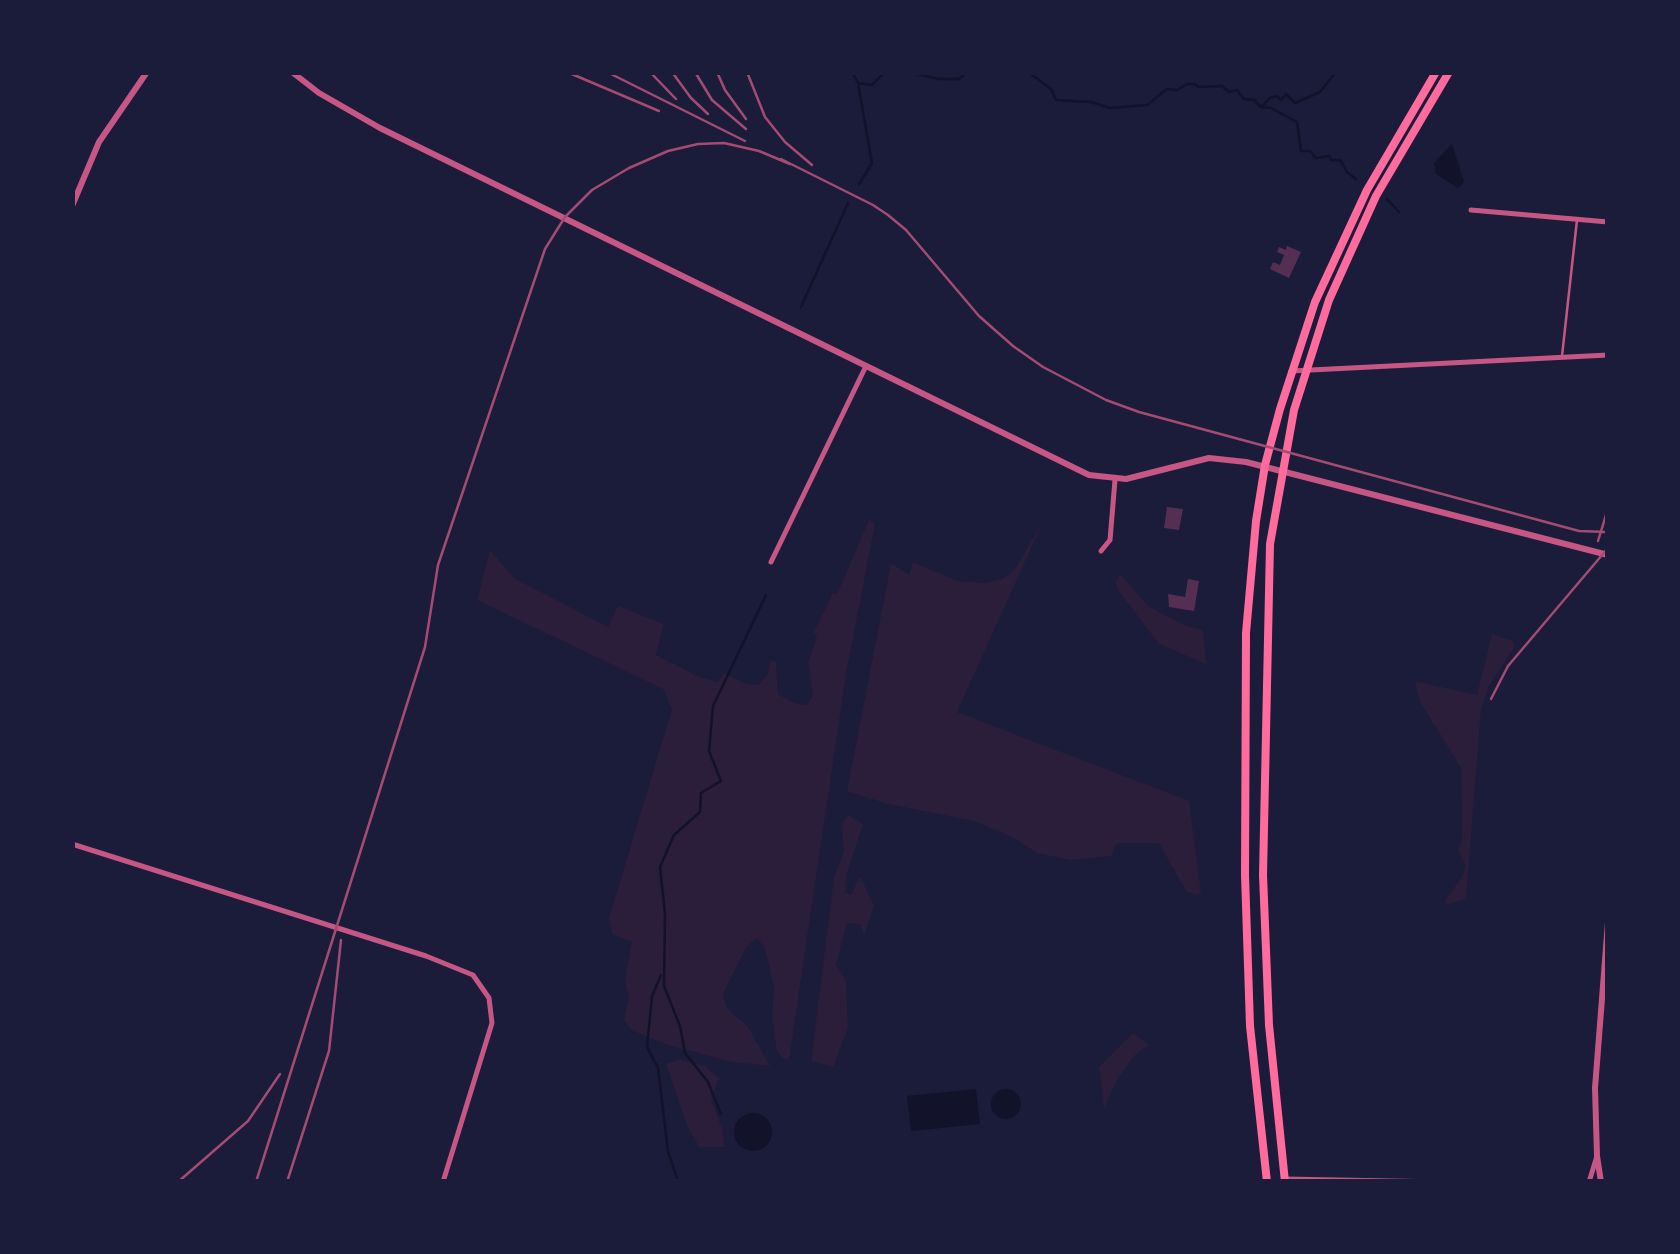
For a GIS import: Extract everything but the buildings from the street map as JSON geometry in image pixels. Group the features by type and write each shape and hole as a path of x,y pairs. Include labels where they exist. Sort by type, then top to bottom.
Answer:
{"highway":[{"path":"1267,1182 1250,1026 1246,875 1246,632 1265,465 1315,302 1346,232 1436,72"},
{"path":"1284,1180 1269,1026 1263,875 1266,587 1282,469 1304,370 1342,267 1376,196 1449,72"},
{"path":"1250,1026 1269,1026"}],"street":[{"path":"72,206 98,142 146,72"},
{"path":"292,72 380,128 1074,469 1115,480 1210,458 1265,465 1608,555"},
{"path":"1471,210 1608,222"},
{"path":"1291,371 1608,355"},
{"path":"771,562 866,366"},
{"path":"1101,551 1110,540 1115,480"},
{"path":"72,844 426,956 473,976 491,1002 492,1024 444,1182"},
{"path":"1601,1182 1596,1156 1595,1088 1608,922"},
{"path":"1588,1182 1596,1156"},
{"path":"1284,1180 1445,1182"}],"lane":[{"path":"1562,356 1577,219"}],"shaded area":[{"path":"1452,144 1464,182 1458,188 1436,174 1434,163"},
{"path":"869,520 875,524 846,674 789,1060 777,1051 772,1017 774,987 765,948 757,938 747,946 723,994 726,1007 748,1027 770,1066 732,1062 668,1045 631,1030 624,1020 629,997 625,980 632,942 612,934 609,918 672,709 663,689 477,600 490,550 514,578 608,627 618,606 664,624 656,655 699,677 718,682 724,673 746,684 758,685 768,674 770,661 776,662 778,694 807,705 813,695 808,662 817,637 814,632 833,593 837,594"},
{"path":"1043,522 957,712 1189,801 1201,892 1197,895 1186,891 1159,843 1117,843 1111,856 1071,860 1037,853 974,821 888,804 847,791 891,563 909,575 913,562 957,581 983,583 1003,579 1015,569"},
{"path":"1120,574 1148,606 1184,625 1203,630 1206,664 1159,644 1118,590 1115,583"},
{"path":"1492,634 1513,641 1515,646 1489,686 1481,709 1466,899 1446,905 1465,864 1458,850 1462,840 1461,768 1420,702 1415,681 1477,695"},
{"path":"848,815 863,824 845,892 851,895 860,876 874,906 864,935 860,924 847,923 836,964 846,981 848,1028 833,1067 811,1061 834,877 844,851 842,824"},
{"path":"1133,1033 1149,1045 1135,1055 1117,1080 1104,1108 1099,1067"},
{"path":"680,1059 706,1067 719,1078 711,1099 725,1147 699,1147 687,1125 666,1064"},
{"path":"976,1089 980,1124 911,1131 907,1096"},
{"path":"1006,1089 1017,1093 1021,1104 1017,1115 1006,1119 995,1115 991,1104 995,1093"},
{"path":"753,1113 766,1119 772,1132 766,1145 753,1151 740,1145 734,1132 740,1119"}],"waterway":[{"path":"852,72 858,83 872,163 859,184"},
{"path":"858,83 872,85 885,72"},
{"path":"893,72 901,72"},
{"path":"908,72 939,79 959,79 967,72"},
{"path":"975,72 980,72"},
{"path":"1028,72 1051,89 1056,100 1091,102 1110,108 1147,105 1167,89 1177,90 1187,84 1237,90 1244,99 1254,100 1261,107 1297,122 1301,151 1310,151 1316,158 1329,156 1331,160 1340,160 1356,179"},
{"path":"1262,106 1277,96 1281,100 1286,94 1295,103 1320,92 1336,72"},
{"path":"1387,199 1399,212"},
{"path":"801,307 848,203"},
{"path":"721,1114 708,1082 685,1053 680,1026 664,986 665,914 660,867 674,835 700,812 701,793 721,781 709,751 713,706 766,595"},
{"path":"661,975 652,996 647,1047 658,1068 668,1151 678,1182"}],"railway":[{"path":"567,72 659,111"},
{"path":"607,72 745,141"},
{"path":"650,72 676,99"},
{"path":"672,72 708,114"},
{"path":"695,72 712,100 746,129"},
{"path":"717,72 746,119"},
{"path":"747,72 765,117 785,142 812,165"},
{"path":"256,1182 425,647 438,565 545,249 565,217 592,190 668,151 724,143 790,164"},
{"path":"781,159 888,215 906,230 979,316 1013,346 1043,367 1106,400 1579,531 1608,532"},
{"path":"1598,541 1608,495"},
{"path":"1491,699 1508,666 1608,548"},
{"path":"287,1182 329,1051 341,940"},
{"path":"178,1182 248,1121 280,1074"}]}
